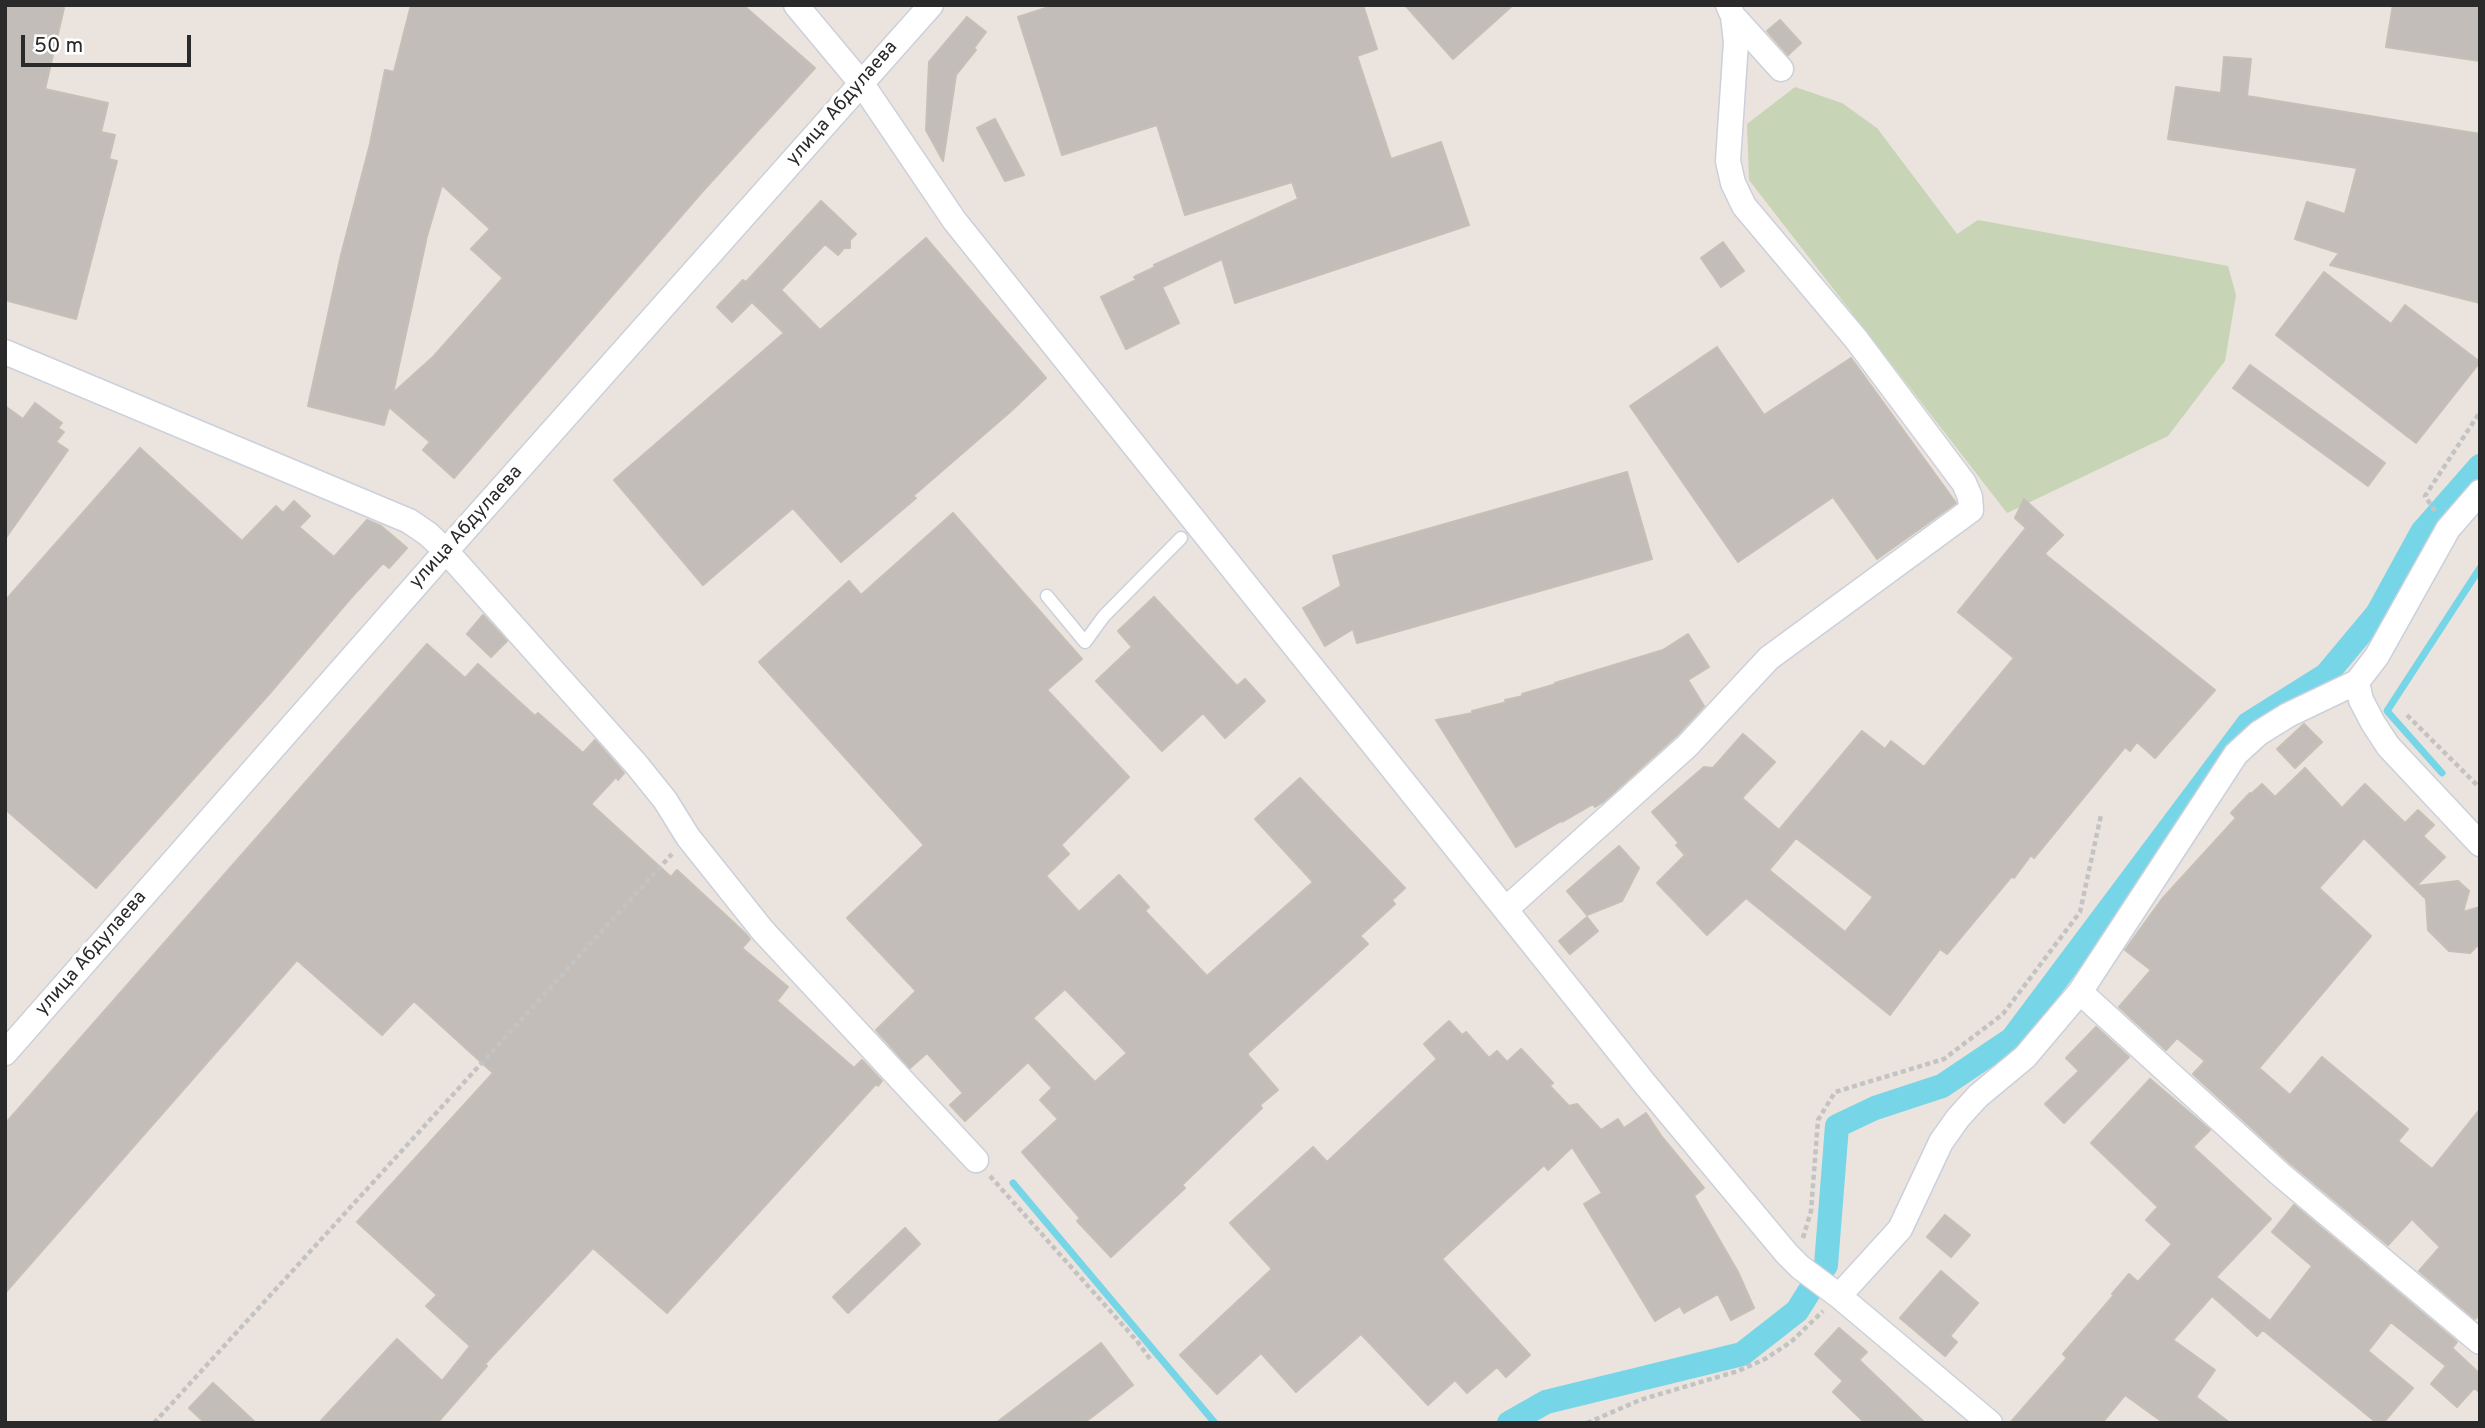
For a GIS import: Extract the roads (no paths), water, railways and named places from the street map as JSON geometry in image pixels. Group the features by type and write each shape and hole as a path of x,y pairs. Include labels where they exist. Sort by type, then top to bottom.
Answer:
{"street":[{"path":"796,5 862,84 954,220 1188,531 1506,909 1645,1084 1798,1265 1990,1423"},
{"name":"улица Абдулаева","path":"5,1053 931,5"},
{"path":"1731,11 1781,69"},
{"path":"1506,909 1687,746 1769,658 1971,510 1970,496 1964,484 1856,339 1745,206 1733,183 1728,161 1736,42 1731,11"},
{"path":"5,352 409,521 446,551 636,764 665,800 688,837 763,932 976,1160"},
{"path":"1831,1291 1900,1230 1941,1142 1958,1118 1978,1096 2025,1056 2080,992 2236,754 2259,733 2288,715 2357,682 2377,656 2448,529 2480,492"},
{"path":"2357,682 2361,701 2388,747 2480,844"},
{"path":"2080,992 2280,1174 2480,1342"}],"lane":[{"path":"1047,596 1085,642 1104,616 1188,531"}],"waterway":[{"path":"1509,1423 1546,1402 1742,1354 1797,1311 1826,1265 1837,1126 1875,1108 1942,1086 2012,1039 2248,724 2326,675 2377,614 2422,532 2480,466"},
{"path":"2442,773 2387,711 2480,568"},
{"path":"1013,1183 1215,1423"}]}
